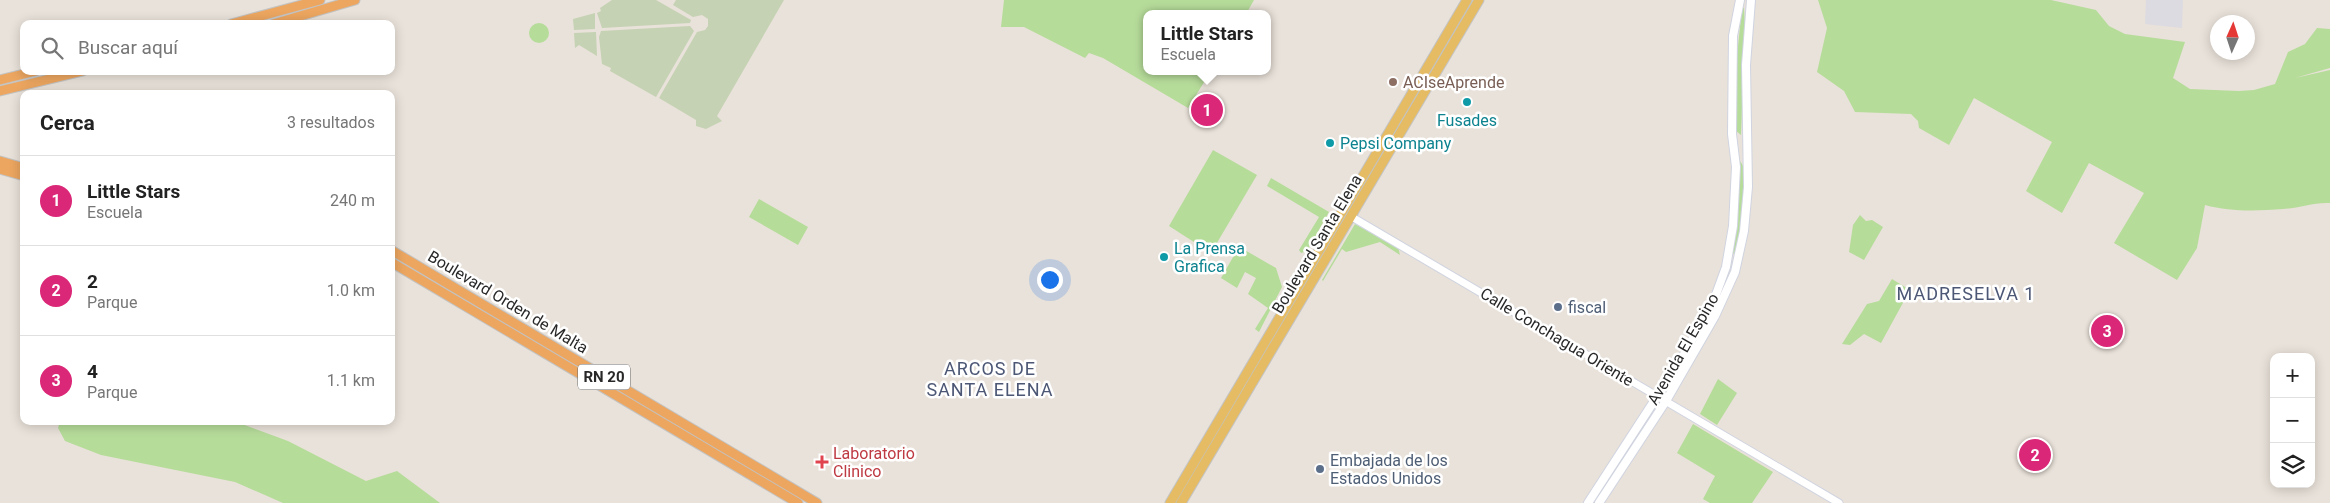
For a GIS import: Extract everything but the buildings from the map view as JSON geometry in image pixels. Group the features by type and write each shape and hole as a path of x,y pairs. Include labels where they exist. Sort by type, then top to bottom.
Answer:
{"highway":[{"path":"246,20 320,0"},
{"path":"286,20 355,0"},
{"path":"0,80 20,75"},
{"path":"0,91 66,75"},
{"path":"0,161 20,167"},
{"path":"0,169 20,175"},
{"name":"Boulevard Orden de Malta","path":"395,252 817,503"},
{"name":"Boulevard Orden de Malta","path":"395,264 798,503"}],"main road":[{"name":"Boulevard Santa Elena","path":"1170,503 1467,0"},
{"name":"Boulevard Santa Elena","path":"1181,503 1479,0"},
{"name":"Avenida El Espino","path":"1588,503 1658,397 1714,300 1726,267 1733,226 1736,167 1732,134 1733,36 1740,0"},
{"name":"Avenida El Espino","path":"1599,503 1666,401 1721,303 1734,272 1744,231 1748,187 1746,66 1750,0"},
{"path":"1352,217 1350,207 1365,182 1366,170"},
{"path":"1328,255 1331,242 1344,221 1344,216 1341,213"}],"street":[{"name":"Calle Conchagua Oriente","path":"1352,217 1839,503"}],"shaded area":[{"path":"2146,0 2183,0 2182,28 2145,24"}],"green space":[{"path":"612,0 656,0 691,20 690,23 602,28 597,13 601,11 600,8"},
{"path":"676,0 784,0 717,116 722,121 706,129 696,126 696,120 659,98 697,32 705,30 708,26 708,19 702,15 693,17 673,5"},
{"path":"1004,0 1254,0 1248,10 1143,10 1143,75 1209,75 1188,108 1103,58 1089,53 1085,58 1024,27 1001,27"},
{"path":"1818,0 2051,0 2096,10 2109,26 2125,34 2185,42 2173,78 2190,89 2239,91 2254,90 2275,84 2288,52 2305,44 2317,28 2330,29 2330,68 2295,78 2330,70 2330,203 2318,203 2295,208 2254,210 2224,209 2205,205 2197,248 2177,280 2114,243 2144,193 2089,163 2062,213 2026,191 2052,142 1974,98 1949,145 1919,128 1918,121 1911,114 1855,112 1844,91 1817,72 1827,28"},
{"path":"1742,7 1744,8 1745,24 1741,135 1735,130 1737,56"},
{"path":"595,13 595,29 574,30 573,19"},
{"path":"535,23 543,23 549,29 549,37 543,43 535,43 529,37 529,29"},
{"path":"690,26 694,31 656,97 610,71 611,68 602,64 599,37 601,31"},
{"path":"596,32 597,56 579,45 575,48 574,33"},
{"path":"1213,150 1257,175 1211,253 1169,226"},
{"path":"1740,161 1746,179 1746,192 1736,254 1729,253"},
{"path":"1271,178 1329,212 1307,251 1301,253 1299,250 1319,217 1267,186"},
{"path":"759,199 808,227 798,245 749,217"},
{"path":"1860,215 1866,221 1872,220 1883,227 1864,260 1849,252 1853,225"},
{"path":"1355,224 1398,247 1400,255 1380,242 1346,252 1342,249 1323,281 1322,280"},
{"path":"1243,249 1276,268 1282,287 1259,332 1255,329 1268,308 1248,294 1256,278 1245,272 1237,288 1221,278 1236,252"},
{"path":"1892,279 1910,290 1881,343 1864,334 1850,345 1842,344 1867,304 1879,301"},
{"path":"1718,379 1737,393 1717,425 1700,414"},
{"path":"1693,424 1773,472 1752,503 1710,503 1703,499 1715,476 1677,453"},
{"path":"59,425 245,425 288,441 366,481 397,471 440,503 283,503 235,482 101,455 65,441 58,428"}],"place":[{"name":"ACIseAprende","path":"1393,82"},
{"name":"Fusades","path":"1467,102"},
{"name":"Little Stars","path":"1207,110"},
{"name":"Pepsi Company","path":"1330,143"},
{"name":"La Prensa Grafica","path":"1164,257"},
{"name":"fiscal","path":"1558,307"},
{"name":"4","path":"2107,331"},
{"name":"2","path":"2035,455"},
{"name":"Laboratorio Clinico","path":"822,462"},
{"name":"Embajada de los Estados Unidos","path":"1320,469"}],"district":[{"name":"MADRESELVA 1","path":"1966,293"},
{"name":"ARCOS DE SANTA ELENA","path":"990,378"}]}
